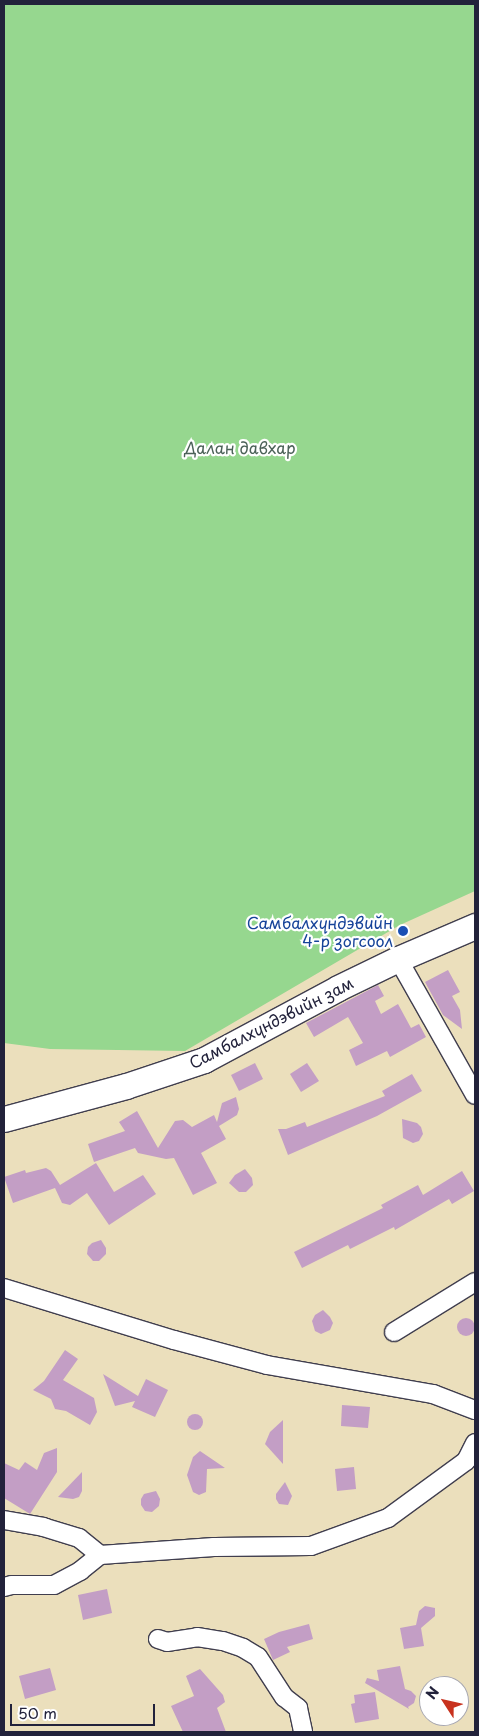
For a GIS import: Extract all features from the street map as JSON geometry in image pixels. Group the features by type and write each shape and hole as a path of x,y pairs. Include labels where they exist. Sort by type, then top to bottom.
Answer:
{"street":[{"name":"Самбалхүндэвийн зам","path":"4,1119 126,1086 204,1060 398,959 475,926"},
{"path":"398,959 475,1096"},
{"path":"394,1332 475,1282"},
{"path":"4,1288 174,1340 267,1365 433,1394 475,1410"},
{"path":"4,1588 12,1585 54,1585 80,1571 100,1554 214,1547 311,1546 388,1518 466,1461 475,1443"},
{"path":"4,1520 43,1526 79,1538 100,1554"},
{"path":"158,1639 167,1642 197,1637 223,1641 242,1648 258,1657 284,1697 298,1708 303,1732"}],"green space":[{"name":"Далан давхар","path":"4,4 475,4 475,891 400,925 185,1051 50,1049 4,1043"}],"building":[{"path":"448,970 460,992 452,996 460,1010 462,1029 443,1015 425,982"},
{"path":"378,985 384,996 375,1001 381,1014 398,1004 411,1028 419,1024 426,1037 390,1057 387,1051 356,1066 349,1050 363,1043 348,1017 314,1037 306,1023"},
{"path":"255,1063 263,1079 239,1091 231,1075"},
{"path":"307,1063 319,1081 301,1092 290,1074"},
{"path":"412,1074 422,1091 377,1116 288,1155 278,1129 286,1129 305,1122 307,1127 385,1096 382,1091"},
{"path":"236,1097 239,1109 237,1115 219,1126 226,1139 201,1153 217,1183 193,1195 174,1158 166,1159 138,1153 135,1148 94,1162 88,1144 125,1131 119,1122 137,1111 158,1148 175,1121 183,1120 192,1127 214,1115 217,1122 222,1103"},
{"path":"402,1119 417,1123 421,1127 423,1134 419,1141 413,1143 403,1138"},
{"path":"96,1163 114,1192 143,1175 156,1194 109,1225 87,1193 70,1205 62,1203 55,1188 13,1203 4,1177 25,1170 26,1173 46,1168 51,1171 60,1185"},
{"path":"245,1169 252,1178 253,1185 246,1192 239,1192 229,1183 235,1175"},
{"path":"462,1171 474,1191 452,1204 449,1199 395,1230 394,1227 350,1249 348,1245 302,1268 294,1252 383,1208 381,1205 418,1185 423,1195"},
{"path":"101,1240 106,1248 106,1254 99,1261 93,1261 87,1254 88,1247 92,1243"},
{"path":"323,1310 333,1323 330,1330 321,1334 315,1331 312,1321 315,1315"},
{"path":"466,1318 472,1321 475,1327 472,1333 466,1336 460,1333 457,1327 460,1321"},
{"path":"65,1350 78,1359 63,1380 94,1398 97,1412 90,1425 66,1411 55,1409 51,1399 33,1390 44,1381"},
{"path":"103,1374 138,1396 146,1379 168,1390 155,1417 132,1407 135,1401 115,1406"},
{"path":"342,1405 370,1407 368,1428 341,1426"},
{"path":"192,1414 198,1414 203,1419 201,1428 192,1430 187,1425 187,1419"},
{"path":"283,1420 283,1464 265,1444 270,1432"},
{"path":"57,1448 57,1472 30,1514 4,1498 4,1463 19,1470 25,1462 37,1470 44,1453"},
{"path":"200,1451 225,1468 207,1469 206,1492 199,1495 193,1492 187,1475 193,1457"},
{"path":"354,1467 356,1489 337,1491 335,1469"},
{"path":"82,1472 82,1491 79,1497 73,1499 58,1497"},
{"path":"285,1482 292,1496 288,1505 279,1504 276,1499 276,1494"},
{"path":"156,1491 160,1499 159,1506 152,1512 145,1511 141,1505 141,1499 144,1494"},
{"path":"107,1589 112,1613 83,1620 78,1595"},
{"path":"425,1606 435,1608 435,1616 421,1628 424,1646 404,1649 400,1628 416,1625 419,1611"},
{"path":"309,1624 313,1639 287,1647 290,1652 273,1660 264,1639 279,1632"},
{"path":"400,1666 405,1689 411,1691 416,1696 414,1703 408,1707 409,1709 365,1683 367,1678 379,1681 377,1670"},
{"path":"50,1668 56,1690 25,1699 19,1676"},
{"path":"200,1669 223,1695 225,1702 217,1708 226,1732 183,1732 171,1706 194,1696 186,1676"},
{"path":"375,1692 379,1719 355,1723 351,1704 355,1703 354,1695"}],"place":[{"name":"Самбалхүндэвийн 4-р зогсоол","path":"403,931"}]}
